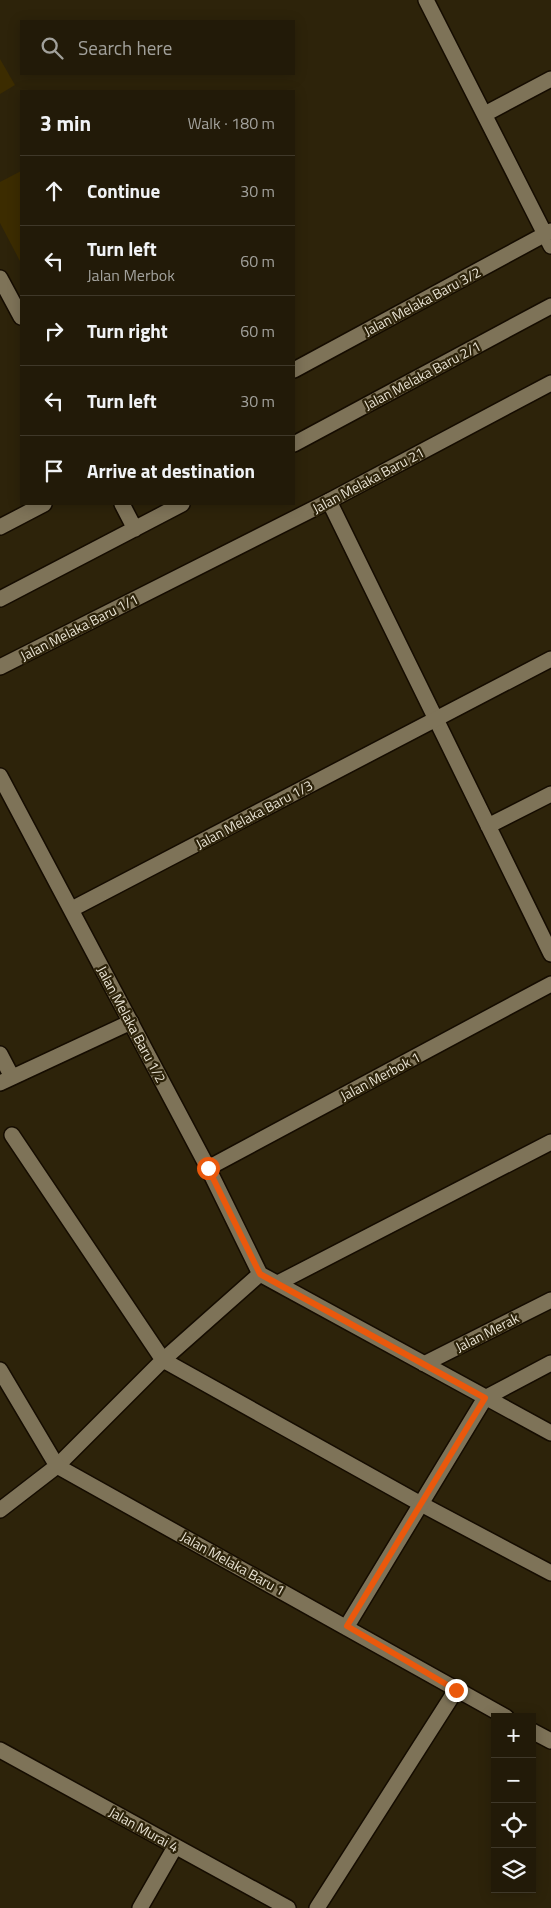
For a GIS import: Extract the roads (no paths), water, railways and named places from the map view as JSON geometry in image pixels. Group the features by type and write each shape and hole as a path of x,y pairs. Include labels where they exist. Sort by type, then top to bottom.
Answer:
{"street":[{"path":"426,0 549,237"},
{"path":"485,114 551,79"},
{"name":"Jalan Melaka Baru 3/2","path":"295,369 549,237"},
{"path":"0,278 20,315"},
{"name":"Jalan Melaka Baru 2/1","path":"295,443 551,306"},
{"name":"Jalan Melaka Baru 21","path":"158,587 330,501 551,383"},
{"path":"330,501 551,954"},
{"path":"0,526 42,505"},
{"path":"123,505 135,529"},
{"path":"0,599 180,505"},
{"name":"Jalan Melaka Baru 1/1","path":"0,667 158,587"},
{"name":"Jalan Melaka Baru 1/3","path":"72,909 551,659"},
{"name":"Jalan Melaka Baru 1/2","path":"0,776 208,1168 260,1274"},
{"path":"488,826 551,794"},
{"name":"Jalan Merbok 1","path":"208,1168 551,984"},
{"path":"0,1054 6,1080 131,1022"},
{"path":"12,1134 163,1360 421,1504 551,1573"},
{"path":"278,1283 551,1142"},
{"path":"0,1510 57,1466 163,1360 260,1274 485,1398 549,1430"},
{"name":"Jalan Merak","path":"424,1364 551,1300"},
{"path":"347,1626 485,1398 551,1363"},
{"path":"0,1370 57,1466"},
{"name":"Jalan Melaka Baru 1","path":"57,1466 347,1626 499,1713"},
{"path":"317,1908 456,1690"},
{"path":"536,1733 551,1741"},
{"name":"Jalan Murai 4","path":"0,1750 288,1908"},
{"path":"140,1908 175,1847"}]}
